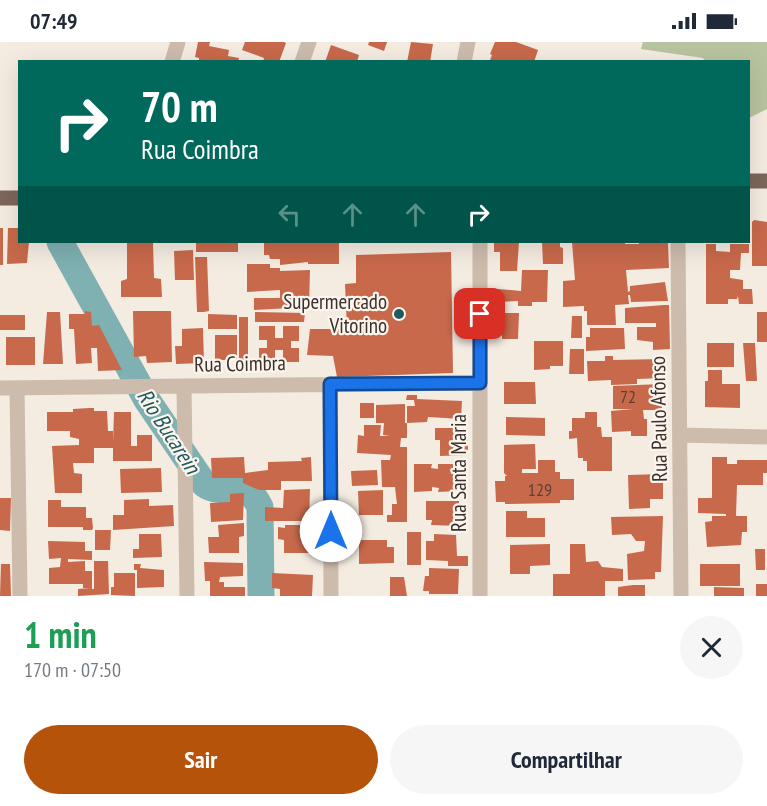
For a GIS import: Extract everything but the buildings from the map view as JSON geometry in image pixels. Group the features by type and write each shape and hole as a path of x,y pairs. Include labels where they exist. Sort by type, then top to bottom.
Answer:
{"main road":[{"path":"750,181 767,181"},
{"path":"0,198 18,198"}],"street":[{"path":"173,60 178,42"},
{"path":"303,60 309,42"},
{"path":"464,60 468,42"},
{"name":"Rua Santa Maria","path":"480,243 480,596"},
{"name":"Rua Paulo Afonso","path":"678,243 681,596"},
{"name":"Rua Coimbra","path":"0,388 480,383"},
{"path":"330,384 331,596"},
{"path":"184,386 187,596"},
{"path":"18,388 20,596"},
{"path":"680,435 767,437"}],"green space":[{"path":"643,42 767,42 767,109 750,118 750,60 704,60 641,49"}],"waterway":[{"name":"Rio Bucarein","path":"61,243 147,400 204,484 220,490 248,492 260,507 261,596"}],"place":[{"name":"Supermercado Vitorino","path":"399,314"}],"route":[{"path":"331,531 330,384 480,383 480,314"}]}
